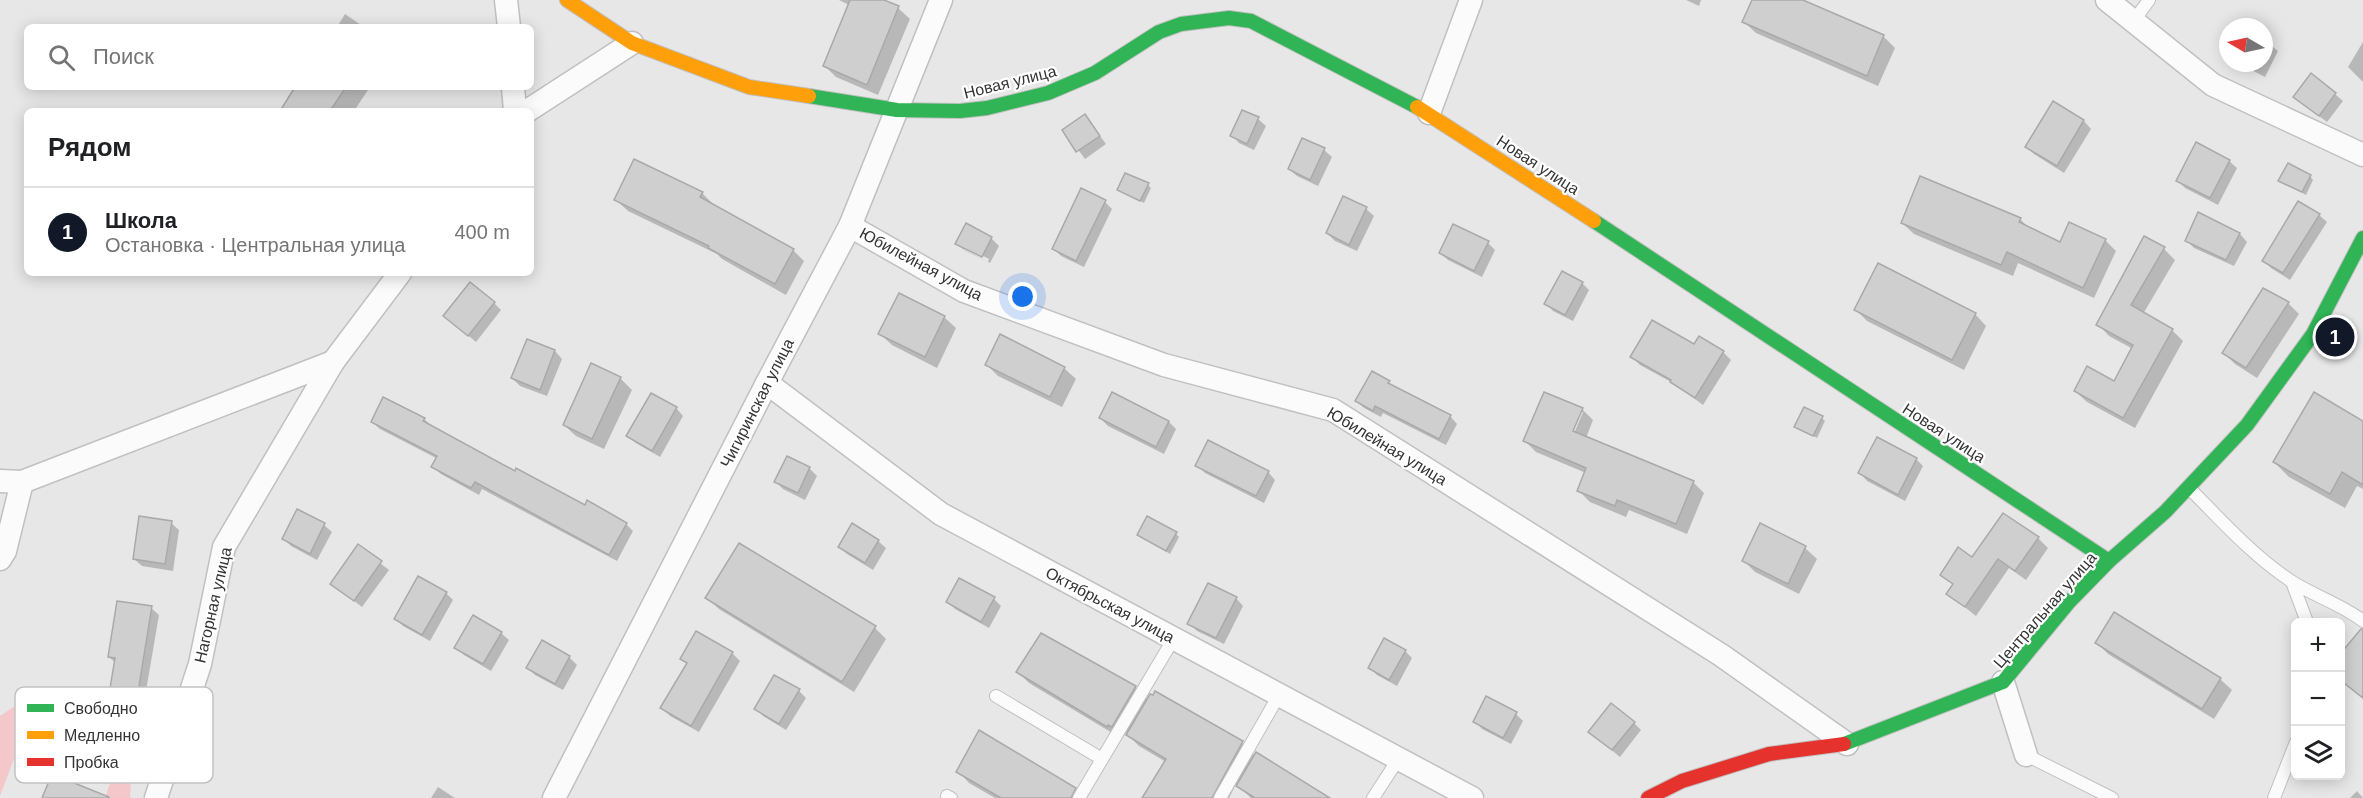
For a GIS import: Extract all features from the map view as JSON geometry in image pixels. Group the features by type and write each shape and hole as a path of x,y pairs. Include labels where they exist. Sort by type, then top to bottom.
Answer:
{"street":[{"path":"506,0 508,24"},
{"name":"Новая улица","path":"567,0 632,43 749,87 897,110 960,111 987,108 1048,93 1095,73 1159,32 1181,24 1240,18 1251,21 1429,113 2109,561"},
{"name":"Чигиринская улица","path":"555,798 767,383 850,226 941,0"},
{"path":"1429,113 1471,0"},
{"path":"2107,0 2213,85 2363,155"},
{"path":"532,108 632,43"},
{"path":"513,90 515,108"},
{"name":"Юбилейная улица","path":"850,226 964,291 1164,365 1333,410 1721,655 1847,744"},
{"name":"Центральная улица","path":"1648,798 1682,781 1769,754 1847,744 2003,682 2069,602 2109,561 2165,512 2247,425 2313,334 2363,238"},
{"name":"Нагорная улица","path":"192,687 200,664 224,547 333,362 398,276"},
{"path":"0,481 22,482 333,362"},
{"name":"Октябрьская улица","path":"767,383 941,514 1472,798"},
{"path":"0,559 5,551 22,482"},
{"path":"2003,682 2025,754"},
{"name":"Нагорная улица","path":"156,798 161,783"}],"lane":[{"path":"2133,22 2149,0"},
{"path":"2188,487 2252,551 2292,582 2347,609 2363,621"},
{"path":"2292,582 2306,618"},
{"path":"1079,798 1174,638"},
{"path":"1220,798 1279,695"},
{"path":"996,696 1102,759"},
{"path":"2274,798 2291,753"},
{"path":"2025,754 2112,798"},
{"path":"1373,798 1399,758"}],"shaded area":[{"path":"15,706 15,756 0,796 0,716"},
{"path":"110,783 130,783 131,785 130,798 105,798"}],"building":[{"path":"850,0 884,0 899,6 867,85 823,66"},
{"path":"1752,0 1803,0 1884,35 1867,76 1742,22"},
{"path":"2311,73 2336,93 2319,116 2293,97"},
{"path":"293,90 344,90 332,108 282,108"},
{"path":"2053,101 2084,120 2057,166 2025,147"},
{"path":"1242,110 1259,117 1247,144 1230,136"},
{"path":"1085,114 1100,136 1076,152 1062,130"},
{"path":"1302,138 1325,148 1310,180 1288,169"},
{"path":"2196,142 2230,160 2210,198 2176,181"},
{"path":"634,159 703,192 700,197 794,249 775,284 708,248 709,246 614,200"},
{"path":"2288,163 2311,175 2302,192 2278,181"},
{"path":"1125,173 1149,183 1140,201 1117,190"},
{"path":"1920,176 2021,218 2019,222 2060,242 2069,222 2106,239 2083,288 2007,252 2001,265 1901,223"},
{"path":"1081,188 1106,200 1076,261 1052,249"},
{"path":"1343,196 1367,207 1349,245 1326,233"},
{"path":"2298,201 2320,214 2283,273 2262,261"},
{"path":"2198,212 2240,233 2226,260 2185,241"},
{"path":"966,223 992,237 982,257 955,244"},
{"path":"1453,224 1489,241 1474,271 1439,253"},
{"path":"2144,236 2165,247 2131,305 2173,329 2123,418 2074,391 2087,366 2114,381 2133,345 2096,325"},
{"path":"1878,263 1976,313 1952,360 1854,310"},
{"path":"1562,271 1583,282 1565,315 1544,304"},
{"path":"470,282 495,302 468,336 443,316"},
{"path":"2263,288 2289,302 2246,368 2222,353"},
{"path":"899,293 945,316 925,357 878,334"},
{"path":"1652,320 1694,344 1699,336 1724,351 1695,398 1670,382 1671,380 1630,357"},
{"path":"1000,334 1065,367 1050,397 985,365"},
{"path":"527,339 555,350 540,390 511,378"},
{"path":"591,363 621,377 592,439 563,425"},
{"path":"1372,371 1390,381 1388,383 1451,415 1439,439 1375,406 1373,411 1355,401"},
{"path":"1112,392 1169,421 1156,447 1099,418"},
{"path":"1544,392 1583,408 1573,431 1694,481 1676,524 1617,500 1615,506 1577,491 1586,468 1523,441"},
{"path":"2314,392 2363,421 2363,485 2342,472 2330,494 2273,462"},
{"path":"651,393 677,407 652,451 626,436"},
{"path":"383,397 425,418 423,421 515,471 516,468 585,505 587,500 627,523 609,555 475,482 471,488 431,467 437,456 371,422"},
{"path":"1804,407 1823,416 1813,436 1794,427"},
{"path":"1877,437 1917,458 1898,495 1858,473"},
{"path":"1208,440 1269,471 1256,496 1195,466"},
{"path":"787,456 810,467 798,493 774,482"},
{"path":"297,509 325,523 310,554 282,539"},
{"path":"2003,513 2039,537 2015,571 1998,559 1965,607 1946,594 1953,584 1940,575 1958,547 1972,557"},
{"path":"139,516 172,521 165,564 133,559"},
{"path":"1147,516 1177,532 1166,551 1137,535"},
{"path":"852,523 879,540 865,563 838,547"},
{"path":"1760,523 1806,546 1788,584 1742,561"},
{"path":"739,543 876,626 842,682 705,598"},
{"path":"358,544 382,561 354,601 330,584"},
{"path":"418,576 447,592 422,635 394,619"},
{"path":"959,578 995,597 981,622 946,602"},
{"path":"1208,583 1237,597 1216,638 1187,624"},
{"path":"117,601 152,606 139,686 144,687 110,687 115,658 108,657"},
{"path":"2114,612 2221,678 2202,709 2095,643"},
{"path":"473,615 502,632 483,664 454,648"},
{"path":"2363,629 2363,698 2345,684 2345,648"},
{"path":"696,631 733,652 691,726 660,708 687,663 680,659"},
{"path":"1041,633 1136,686 1112,727 1108,725 1107,727 1016,672"},
{"path":"1384,638 1406,650 1389,680 1368,668"},
{"path":"542,640 570,656 555,684 526,668"},
{"path":"774,675 800,689 779,724 754,709"},
{"path":"1155,691 1243,741 1212,798 1142,798 1166,759 1126,735 1150,694 1153,695"},
{"path":"1486,696 1517,712 1503,738 1473,722"},
{"path":"1611,703 1635,722 1612,750 1588,732"},
{"path":"979,730 1076,788 1071,798 1001,798 956,772"},
{"path":"1256,752 1330,798 1255,798 1236,786"},
{"path":"48,783 74,783 109,797 109,798 42,798"}],"traffic: fast":[{"path":"809,96 897,110 960,111 987,108 1048,93 1095,73 1159,32 1181,24 1229,18 1251,21 1417,107"},
{"path":"1594,221 2109,561"},
{"path":"1844,744 2003,682 2069,602 2109,561 2165,512 2247,425 2313,334 2363,238"}],"traffic: slow":[{"path":"567,0 632,43 749,87 809,96"},
{"path":"1417,107 1594,221"}],"traffic: jam":[{"path":"1648,798 1682,781 1769,754 1844,744"}],"place":[{"name":"Школа","path":"2335,337"}]}
